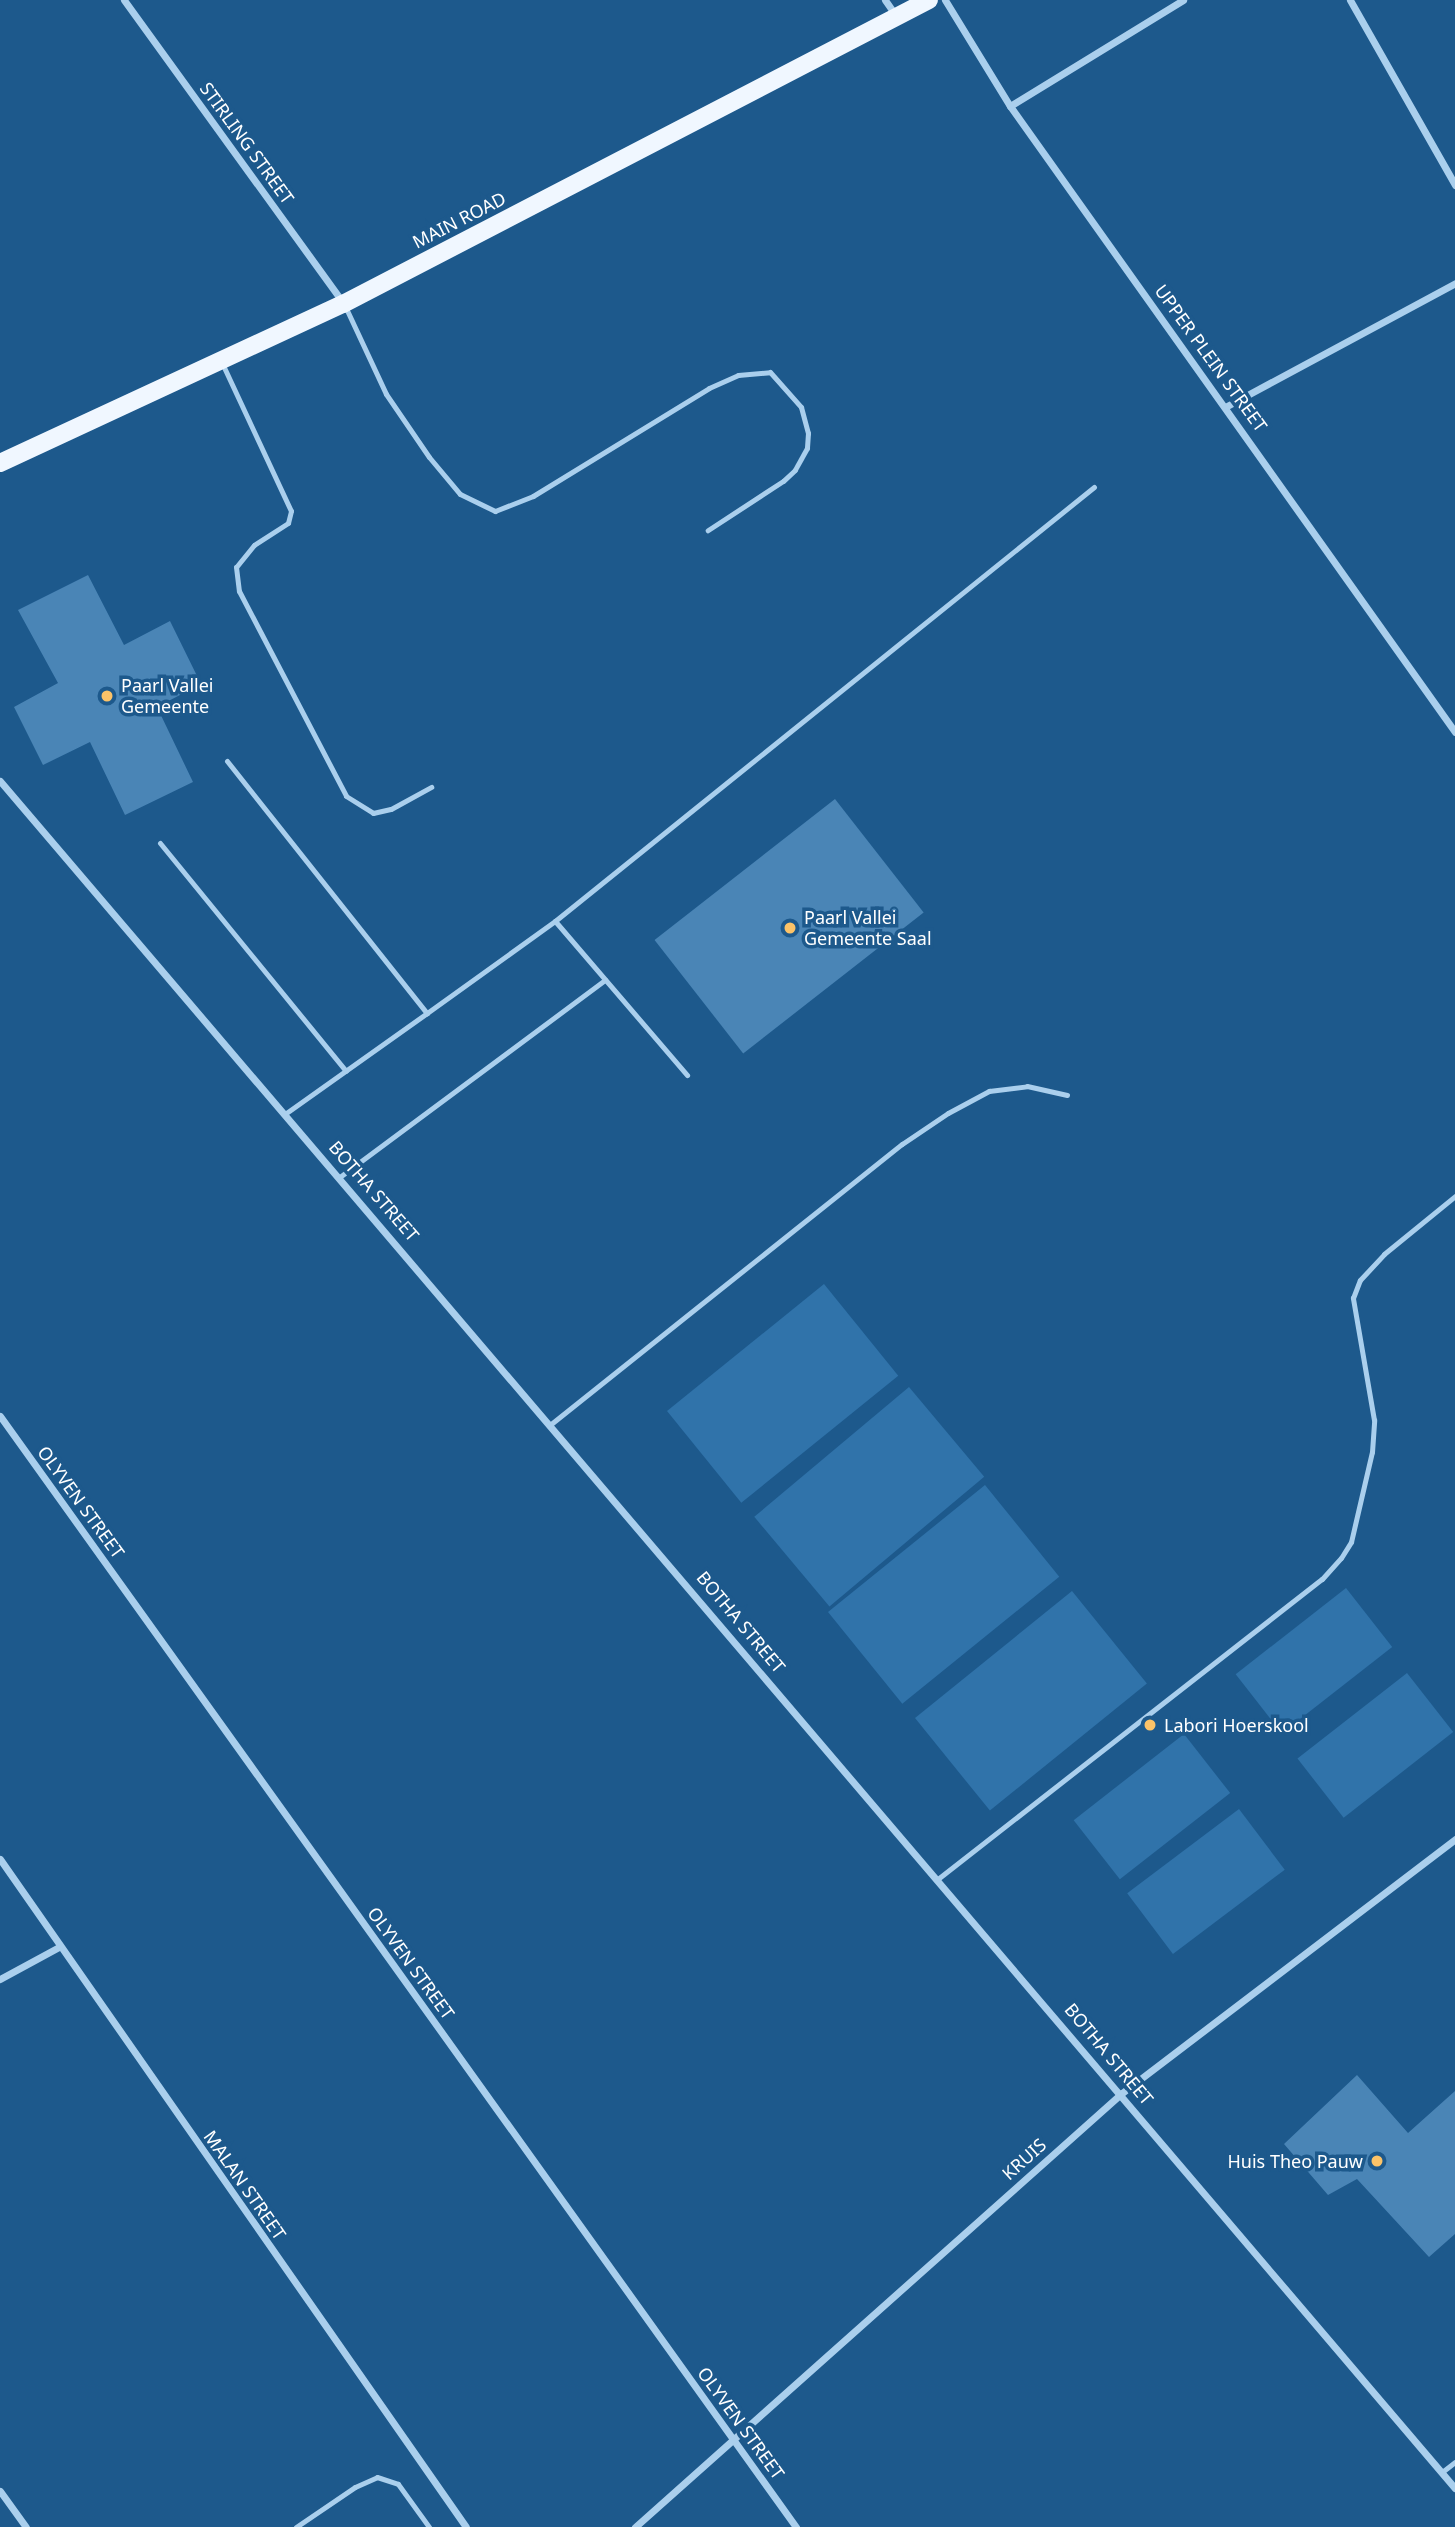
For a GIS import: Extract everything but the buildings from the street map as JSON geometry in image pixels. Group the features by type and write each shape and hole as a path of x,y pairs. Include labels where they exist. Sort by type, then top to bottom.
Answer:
{"main road":[{"name":"MAIN ROAD","path":"0,463 343,304 929,0"}],"street":[{"name":"STIRLING STREET","path":"124,0 343,304"},
{"path":"885,0 897,18"},
{"name":"UPPER PLEIN STREET","path":"944,0 1010,106 1227,406 1455,733"},
{"path":"1010,106 1183,0"},
{"path":"1350,0 1455,185"},
{"path":"1227,406 1455,283"},
{"name":"BOTHA STREET","path":"0,780 341,1176 1455,2488"},
{"name":"OLYVEN STREET","path":"0,1416 796,2527"},
{"name":"KRUIS","path":"635,2527 1122,2093 1455,1839"},
{"name":"MALAN STREET","path":"0,1859 466,2527"},
{"path":"0,1979 60,1947"},
{"path":"0,2491 26,2527"}],"lane":[{"path":"343,304 386,394 429,457 460,494 495,510 533,496 709,388 738,375 770,372 801,407 808,433 807,448 795,470 783,481 708,530"},
{"path":"221,360 291,512 288,523 254,545 236,566 239,592 346,796 373,813 391,809 431,787"},
{"path":"285,1114 555,921 1094,487"},
{"path":"227,761 426,1013"},
{"path":"160,843 346,1071"},
{"path":"555,921 687,1076"},
{"path":"341,1176 605,980"},
{"path":"551,1424 902,1144 948,1114 989,1091 1027,1086 1067,1095"},
{"path":"939,1878 1322,1579 1341,1558 1351,1542 1372,1452 1374,1420 1353,1298 1360,1280 1384,1254 1455,1196"},
{"path":"1442,2472 1455,2462"},
{"path":"296,2527 355,2487 377,2477 398,2484 429,2527"}],"shaded area":[{"path":"824,1284 898,1376 741,1503 667,1411"},
{"path":"909,1387 984,1477 829,1606 754,1517"},
{"path":"985,1485 1059,1577 902,1704 828,1612"},
{"path":"1346,1588 1392,1647 1282,1733 1236,1674"},
{"path":"1072,1591 1147,1683 990,1811 915,1718"},
{"path":"1407,1673 1453,1732 1344,1818 1297,1759"},
{"path":"1184,1734 1230,1793 1120,1879 1074,1820"},
{"path":"1239,1809 1285,1870 1173,1954 1127,1893"}],"place":[{"name":"Paarl Vallei Gemeente","path":"107,696"},
{"name":"Paarl Vallei Gemeente Saal","path":"790,928"},
{"name":"Labori Hoerskool","path":"1150,1725"},
{"name":"Huis Theo Pauw","path":"1377,2161"}]}
